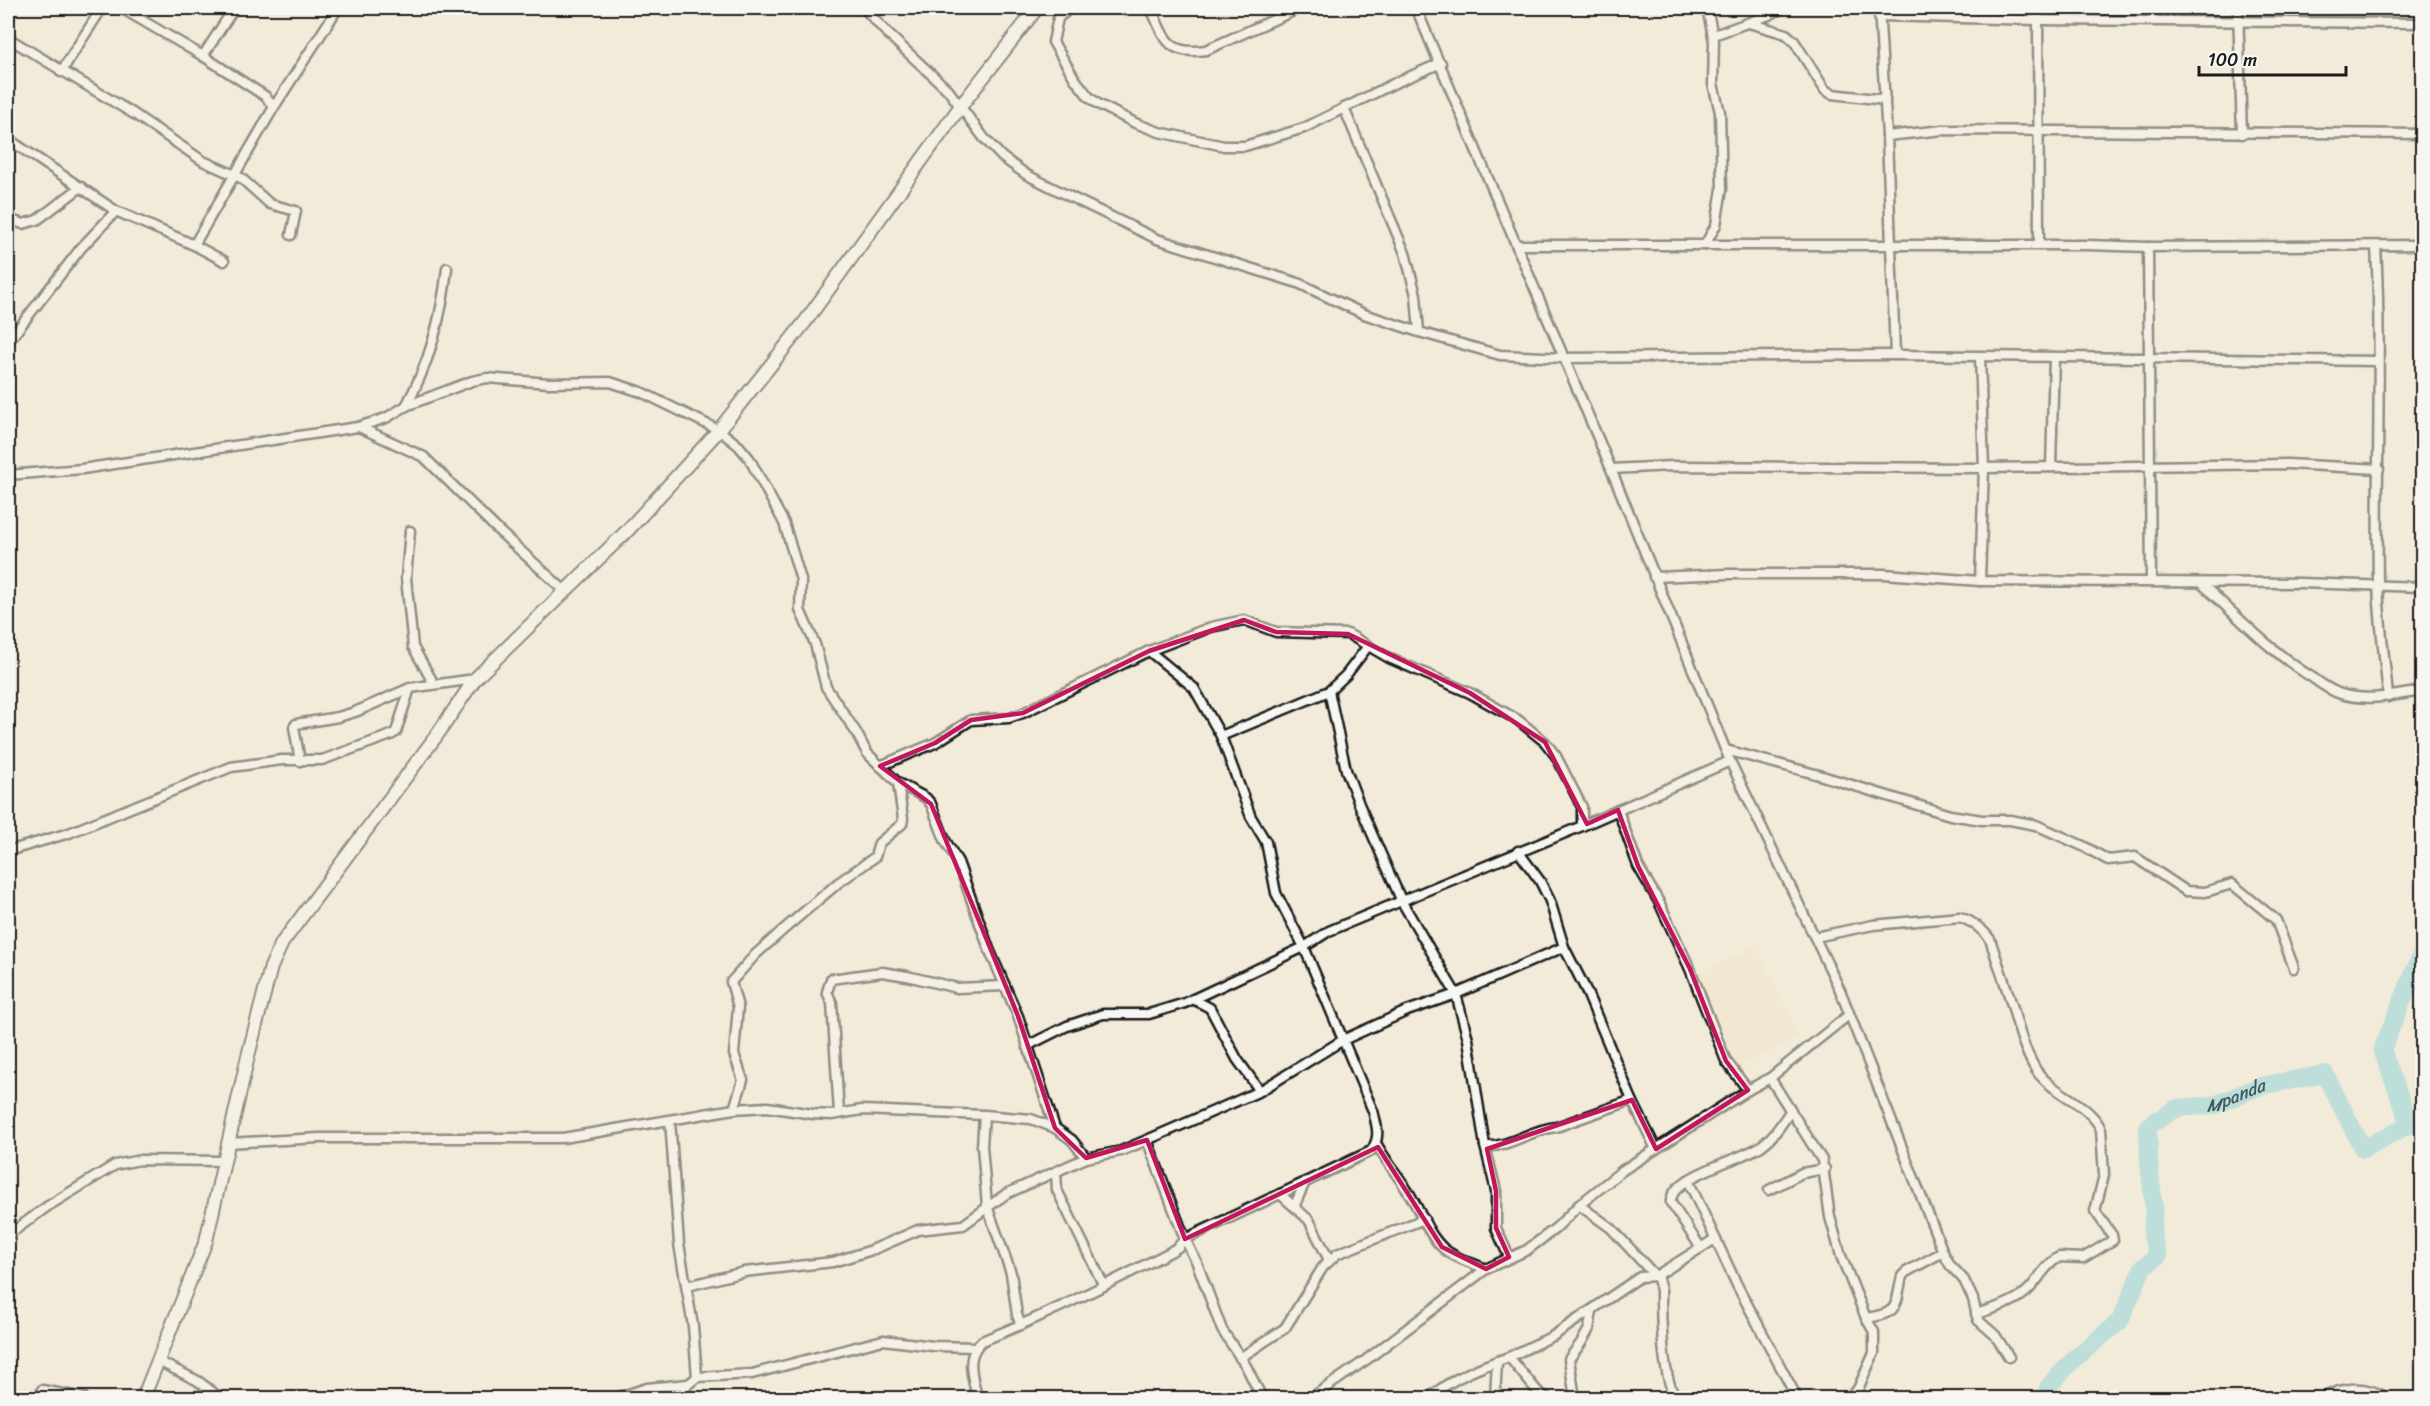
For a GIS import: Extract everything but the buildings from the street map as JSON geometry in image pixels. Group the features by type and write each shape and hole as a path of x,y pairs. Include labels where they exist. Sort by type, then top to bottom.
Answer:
{"street":[{"path":"61,72 102,8"},
{"path":"121,8 203,56 265,96 274,107"},
{"path":"203,56 234,8"},
{"path":"194,245 274,107 338,8"},
{"path":"864,8 887,33 948,90 1002,157 1027,175 1157,239 1298,283 1364,314 1500,355 1564,358 1895,355 2377,361"},
{"path":"143,1398 206,1241 223,1161 271,967 282,943 437,735 475,679 628,530 719,430 852,259 960,106 1037,8"},
{"path":"1070,8 1058,18 1053,42 1089,97 1135,123 1159,132 1224,146 1245,146 1304,128 1441,63"},
{"path":"1151,8 1164,37 1178,49 1190,53 1206,50 1300,8"},
{"path":"1416,8 1518,245 1730,762 1840,990 1877,1079 1943,1252 1950,1265 1964,1280 1973,1299 1978,1320 1995,1335 2009,1357"},
{"path":"1705,245 1716,225 1722,189 1720,112 1713,84 1714,35 1707,8"},
{"path":"1714,35 1783,8"},
{"path":"2038,8 2039,246"},
{"path":"2238,8 2242,134"},
{"path":"1895,355 1887,136 1879,12 2039,20 2422,23"},
{"path":"1749,22 1786,34 1794,41 1825,90 1832,94 1885,100"},
{"path":"8,38 134,114 203,161 234,174 270,204 296,211 291,235"},
{"path":"1344,108 1405,253 1416,295 1419,332"},
{"path":"1887,136 1943,130 2038,133 2422,134"},
{"path":"8,139 116,211 194,245 224,261"},
{"path":"8,219 23,224 37,220 81,187"},
{"path":"8,342 75,255 116,211"},
{"path":"1518,245 2148,247 2422,245"},
{"path":"2376,246 2379,307 2377,361 2379,586 2388,697"},
{"path":"2148,247 2151,582"},
{"path":"406,405 417,385 428,355 445,292 447,268"},
{"path":"1980,357 1984,468 1980,581"},
{"path":"2051,467 2054,357"},
{"path":"8,475 82,469 358,427 386,418 406,405 472,381 487,378 549,383 610,382 641,392 719,430 739,446 749,458 784,523 801,580 800,610 815,644 826,687 867,753 898,783 926,798 931,804 945,840 958,862 989,949 1028,1046 1054,1128"},
{"path":"358,427 424,457 500,532 565,591"},
{"path":"1611,469 1672,466 1984,468 2288,464 2379,469"},
{"path":"410,531 406,578 413,648 434,684"},
{"path":"1654,577 1728,574 1884,574 1980,581 2422,587"},
{"path":"2201,583 2297,669 2330,689 2341,694 2363,697 2388,697 2422,691"},
{"path":"880,766 935,743 971,720 1009,718 1023,713 1149,651 1211,627 1244,620 1276,632 1348,634 1389,658 1470,693 1518,720 1545,742 1556,756 1582,807 1582,826"},
{"path":"1221,736 1329,691 1346,675 1368,646"},
{"path":"977,1398 970,1360 975,1347 982,1341 1104,1286 1170,1252 1185,1239 1371,1151 1379,1133 1373,1111 1304,947 1276,893 1266,842 1251,818 1221,736 1194,688 1149,651"},
{"path":"300,761 294,727 296,724 346,715 410,688 475,679"},
{"path":"8,851 69,832 231,767 282,760 322,760 394,734 410,688"},
{"path":"1329,691 1346,770 1359,804 1402,902 1456,994 1468,1039 1485,1146 1496,1191 1496,1228 1509,1257"},
{"path":"1726,750 1819,775 1950,815 1982,820 2010,820 2036,825 2108,860 2135,856 2186,891 2205,892 2232,884 2276,920 2294,968"},
{"path":"1028,1046 1067,1026 1103,1014 1149,1014 1193,999 1304,947 1329,931 1730,762"},
{"path":"734,1109 743,1080 734,1054 738,1007 731,982 754,955 838,883 875,857 879,843 902,824 898,783"},
{"path":"1618,810 1638,866 1659,902 1681,950 1726,1061 1748,1090"},
{"path":"1518,851 1540,881 1550,901 1564,947 1585,988 1632,1100 1656,1149"},
{"path":"1815,937 1873,925 1960,917 1972,922 1990,939 2025,1049 2037,1071 2049,1084 2084,1110 2101,1129 2104,1175 2094,1208 2096,1215 2112,1235 2113,1240 2083,1258 2059,1257 2044,1269 2031,1288 2005,1305 1976,1314"},
{"path":"687,1286 744,1272 833,1262 872,1250 918,1230 963,1225 1006,1194 1086,1158 1120,1151 1260,1091 1343,1040 1407,1011 1456,994 1564,947"},
{"path":"839,1113 832,1003 827,992 831,979 882,972 957,988 1005,986"},
{"path":"1193,999 1210,1008 1238,1059 1260,1091"},
{"path":"1311,1398 1366,1360 1486,1269 1527,1250 1623,1170 1770,1078 1845,1018"},
{"path":"1770,1078 1822,1160 1830,1217 1841,1256 1876,1339 1874,1353 1858,1389 1848,1398"},
{"path":"1485,1146 1503,1145 1537,1131 1556,1127 1632,1100"},
{"path":"228,1143 320,1138 563,1138 734,1109 767,1107 813,1114 862,1110 1031,1119 1054,1128 1072,1140 1086,1158"},
{"path":"1701,1248 1671,1203 1670,1197 1673,1191 1688,1179 1758,1148 1769,1140 1791,1110"},
{"path":"984,1115 982,1146 987,1206 1011,1273 1017,1315 1021,1325"},
{"path":"670,1120 679,1244 687,1286 698,1377"},
{"path":"1147,1140 1222,1330 1262,1394 1262,1398"},
{"path":"1376,1143 1389,1167 1407,1188 1434,1237 1448,1251 1486,1269"},
{"path":"8,1235 48,1206 116,1165 140,1160 223,1161"},
{"path":"1769,1190 1802,1173 1825,1169"},
{"path":"1056,1172 1057,1190 1104,1286"},
{"path":"1688,1179 1715,1239 1797,1398"},
{"path":"1295,1205 1305,1182"},
{"path":"1280,1194 1295,1205 1309,1220 1329,1260"},
{"path":"1579,1205 1611,1228 1656,1276 1661,1290 1666,1372 1670,1390 1676,1398"},
{"path":"1240,1358 1285,1328 1329,1260 1361,1243 1424,1219"},
{"path":"1429,1398 1450,1382 1553,1336 1640,1277 1656,1276 1715,1239"},
{"path":"1866,1318 1890,1313 1894,1308 1902,1276 1943,1252"},
{"path":"1575,1398 1569,1359 1588,1329 1592,1311"},
{"path":"616,1398 647,1388 688,1383 698,1377 752,1374 883,1340 933,1346 975,1347"},
{"path":"1509,1357 1538,1392 1547,1398"},
{"path":"158,1361 198,1381 220,1398"},
{"path":"1495,1398 1497,1361"},
{"path":"686,1398 685,1387 688,1383"},
{"path":"2323,1398 2336,1391 2350,1388 2368,1389 2387,1398"},
{"path":"42,1390 84,1398"}],"highlighted area":[{"path":"1244,620 1276,632 1348,634 1470,693 1545,742 1587,824 1618,810 1638,866 1690,969 1726,1061 1748,1090 1656,1149 1632,1100 1487,1149 1496,1191 1496,1228 1509,1257 1486,1269 1442,1247 1378,1147 1185,1239 1147,1140 1086,1158 1055,1128 1018,1016 931,804 880,766 935,743 971,720 1023,713 1149,651"}],"shaded area":[{"path":"1464,8 1535,8 1535,12 1464,11"},
{"path":"1756,946 1800,1038 1739,1067 1695,975"}],"waterway":[{"name":"Mpanda","path":"2047,1398 2048,1387 2074,1359 2120,1321 2143,1267 2158,1256 2152,1235 2154,1209 2148,1126 2177,1108 2215,1105 2260,1086 2325,1074 2363,1149 2410,1124 2382,1050 2422,953"}]}
